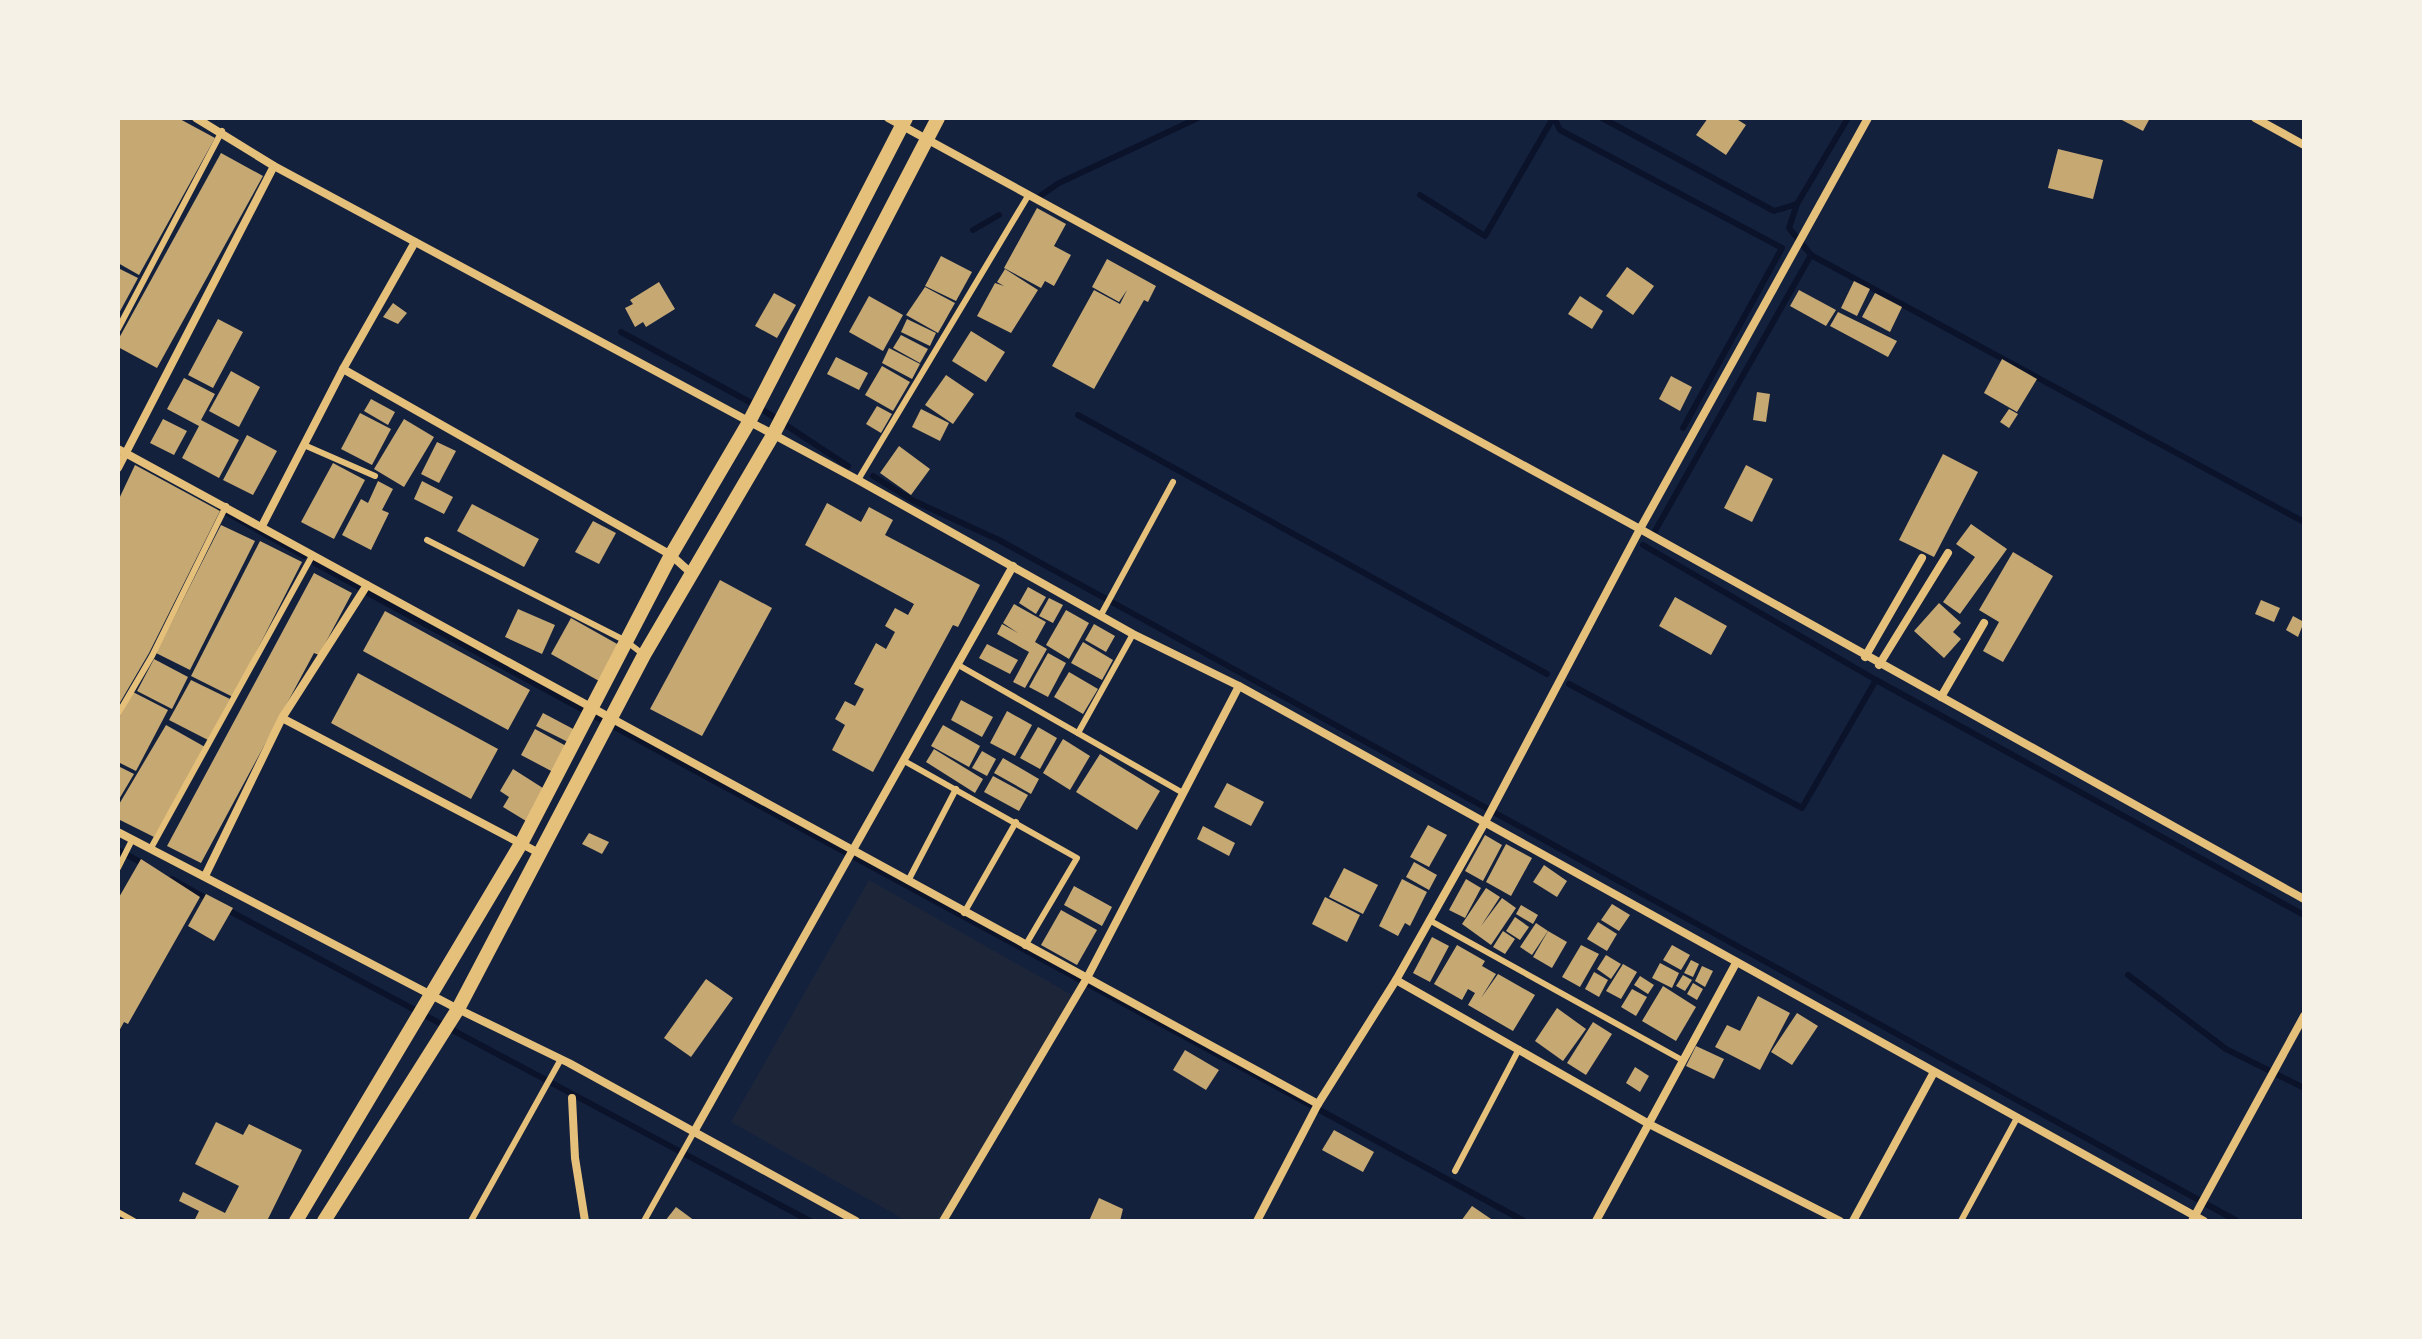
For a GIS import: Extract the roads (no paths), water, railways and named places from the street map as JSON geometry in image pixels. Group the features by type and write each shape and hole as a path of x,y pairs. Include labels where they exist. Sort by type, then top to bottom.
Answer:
{"street":[{"path":"196,118 222,131 274,166 858,480 1102,613 1133,634 1239,686 2193,1218 2204,1221"},
{"path":"296,1221 601,712 644,655 773,435 938,118"},
{"path":"1257,1221 1318,1104 1396,980 1484,824 1640,529 1868,118"},
{"path":"2255,118 2304,145"},
{"path":"324,1221 458,1009 542,855 601,712 626,641 671,555 749,422 898,120 1028,196 1640,529 1879,665 2304,899"},
{"path":"118,468 122,451 274,166"},
{"path":"262,526 343,369 415,242"},
{"path":"343,369 671,555 691,573"},
{"path":"122,451 853,853 1318,1104"},
{"path":"1879,665 1948,553"},
{"path":"1865,657 1922,558"},
{"path":"695,1130 906,762 1013,566"},
{"path":"205,876 282,718 367,585"},
{"path":"1941,697 1984,623"},
{"path":"943,1221 1087,978 1239,686"},
{"path":"282,718 542,855"},
{"path":"118,832 458,1009 561,1059 856,1221"},
{"path":"1596,1221 1736,963"},
{"path":"1396,980 1649,1124 1840,1221"},
{"path":"2193,1218 2304,1016"},
{"path":"1853,1221 1934,1072"},
{"path":"572,1098 575,1158 584,1220"}],"lane":[{"path":"118,329 222,131"},
{"path":"858,480 1028,196"},
{"path":"304,445 375,476"},
{"path":"1102,613 1173,482"},
{"path":"118,714 152,656 226,506"},
{"path":"427,540 626,641 644,655"},
{"path":"151,848 312,556"},
{"path":"1078,733 1133,634"},
{"path":"960,666 1183,793"},
{"path":"906,762 1077,858 1025,946"},
{"path":"908,881 956,789"},
{"path":"964,913 1016,822"},
{"path":"118,868 132,840"},
{"path":"1428,920 1682,1060"},
{"path":"1455,1171 1519,1049"},
{"path":"471,1221 561,1059"},
{"path":"1961,1221 2017,1118"},
{"path":"644,1221 695,1130"},
{"path":"118,1212 134,1221"}],"waterway":[{"path":"1040,196 1059,183 1198,118"},
{"path":"1420,195 1485,236 1553,118"},
{"path":"1554,118 1560,130 1782,248 1683,428"},
{"path":"1602,118 1774,211 1797,204"},
{"path":"1848,118 1797,204 1789,228 1811,255 2304,522"},
{"path":"973,230 999,215"},
{"path":"1655,531 1811,255"},
{"path":"621,332 757,406 848,466"},
{"path":"1078,415 1547,674"},
{"path":"873,476 912,500 999,540 2237,1221"},
{"path":"220,509 304,556"},
{"path":"1643,545 1876,680 2304,915"},
{"path":"315,563 359,587"},
{"path":"368,593 1524,1221"},
{"path":"1569,684 1802,808 1876,680"},
{"path":"118,850 144,864"},
{"path":"172,879 211,901"},
{"path":"224,908 810,1221"},
{"path":"2128,975 2226,1049 2304,1088"}]}
